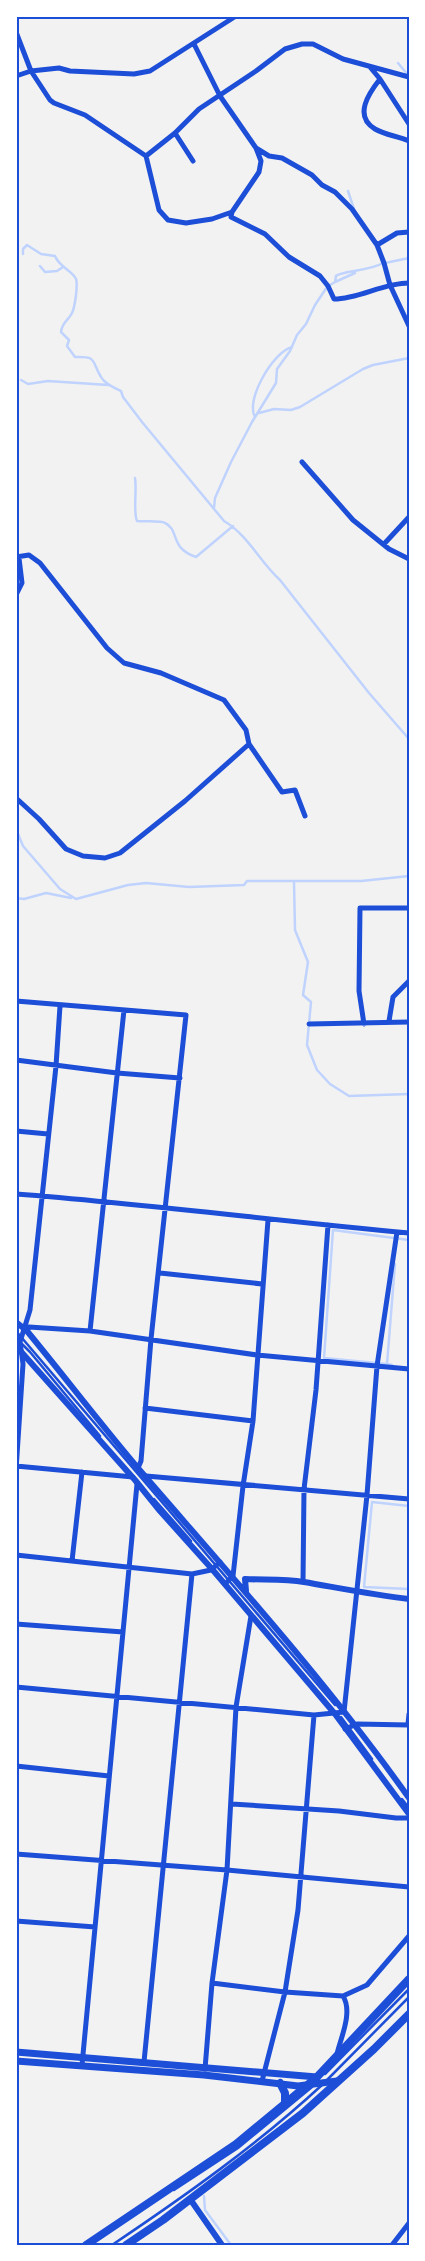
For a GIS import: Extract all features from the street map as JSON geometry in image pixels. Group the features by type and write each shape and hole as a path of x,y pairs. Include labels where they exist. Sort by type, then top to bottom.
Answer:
{"highway":[{"path":"86,2245 236,2144 312,2082 409,1979"},
{"path":"126,2245 163,2220 302,2114 374,2049 409,2014"},
{"path":"280,2083 285,2093 285,2103"}],"main road":[{"path":"16,2052 82,2061 204,2071 265,2072 323,2084 337,2081"},
{"path":"16,2060 144,2062 262,2081 280,2083 312,2082"}],"street":[{"path":"16,76 31,71 59,68 70,71 134,74 150,71 236,16"},
{"path":"16,32 31,71 54,103 85,115 146,156 159,210 168,220 186,223 212,219 232,212"},
{"path":"194,44 220,96 256,148 262,161 259,172 232,212 231,217 265,234 289,257 320,276 328,286 334,299 409,282"},
{"path":"146,156 199,109 285,49 302,44 313,44 343,59 409,77"},
{"path":"370,67 380,79 403,119 409,124"},
{"path":"380,79 367,95 363,106 367,121 375,129 409,142"},
{"path":"174,133 194,161"},
{"path":"256,148 269,156 282,158 312,175 322,185 335,192 352,209 377,245 390,285 409,326"},
{"path":"377,245 397,233 409,232"},
{"path":"302,462 352,520 384,544 409,559"},
{"path":"384,544 409,517"},
{"path":"16,595 22,583 18,557 29,555 40,563 107,648 124,663 161,673 208,691 224,700 246,730 250,744 282,792 295,790 305,816"},
{"path":"16,798 66,849 83,856 106,858 120,853 185,801 250,744"},
{"path":"364,1024 359,982 360,908 409,908"},
{"path":"389,1021 393,997 409,981"},
{"path":"16,1001 186,1015 160,1273 151,1339 141,1462 138,1468"},
{"path":"16,1470 23,1369 19,1343 26,1330 30,1310 56,1066 60,1006"},
{"path":"90,1331 124,1010"},
{"path":"309,1024 409,1022"},
{"path":"16,1060 117,1073 180,1078"},
{"path":"16,1130 48,1134"},
{"path":"16,1194 166,1207 268,1220 409,1233"},
{"path":"228,1581 253,1421 268,1220"},
{"path":"302,1582 304,1489 318,1361 328,1225"},
{"path":"340,1713 367,1495 377,1366 397,1232"},
{"path":"160,1273 262,1284"},
{"path":"16,1322 26,1330 146,1476 228,1581 251,1616 340,1713"},
{"path":"26,1330 29,1327 39,1327 90,1331 257,1355 409,1370"},
{"path":"19,1343 137,1484 216,1566 228,1581 246,1592 350,1726 409,1798"},
{"path":"145,1408 253,1421"},
{"path":"16,1466 133,1477"},
{"path":"72,1561 82,1472"},
{"path":"146,1476 243,1486 304,1489 409,1499"},
{"path":"82,2061 137,1484"},
{"path":"16,1555 192,1574 216,1566"},
{"path":"144,2062 192,1574"},
{"path":"246,1592 246,1579 302,1582 409,1599"},
{"path":"204,2071 212,1982 228,1870 236,1707 251,1616"},
{"path":"16,1624 123,1632"},
{"path":"16,1686 314,1715 340,1713"},
{"path":"350,1726 408,1725 409,1714"},
{"path":"262,2081 285,1992 298,1910 314,1715"},
{"path":"232,1804 339,1811 396,1818 409,1816 350,1726"},
{"path":"16,1766 109,1776"},
{"path":"16,1854 101,1862 228,1870 409,1887"},
{"path":"16,1921 95,1927"},
{"path":"212,1982 285,1992 343,1996 367,1985 409,1936"},
{"path":"336,2057 347,2013 348,2003 343,1996"},
{"path":"190,2199 222,2245"},
{"path":"392,2245 409,2223"}],"lane":[{"path":"16,1331 19,1343 216,1566"},
{"path":"228,1581 340,1713"},
{"path":"350,1726 409,1803"},
{"path":"350,1726 409,1808"},
{"path":"92,2245 238,2148 312,2082 409,1989"},
{"path":"112,2245 173,2204 238,2156 323,2084 409,1996"}],"waterway":[{"path":"398,63 408,75"},
{"path":"348,191 354,209"},
{"path":"23,254 23,249 27,245 41,254 55,256 74,276 77,286 74,306 61,332 69,340 67,346 75,357 91,359 103,379 121,391 123,397 142,422 224,521 247,541 280,580 369,693 409,739"},
{"path":"385,263 409,258"},
{"path":"330,285 335,282 336,276 339,274 371,268 382,262"},
{"path":"40,266 45,272 57,271 63,267"},
{"path":"335,282 355,273"},
{"path":"214,508 215,498 231,462 252,422 276,383 277,369 290,351 297,335 306,324 315,305 327,287"},
{"path":"255,417 253,409 257,389 269,367 285,351 292,347"},
{"path":"259,413 274,409 291,410 300,407 363,369 373,365 409,358"},
{"path":"21,380 28,384 48,381 108,385"},
{"path":"135,478 135,513 137,521 160,522 170,526 182,549 196,557 233,526"},
{"path":"16,829 23,846 60,889 76,899 128,885 146,883 189,887 244,885 247,881 361,881 409,876"},
{"path":"294,882 295,930 308,962 303,995 311,1002 307,1045 317,1070 330,1084 349,1096 409,1094"},
{"path":"16,898 24,899 46,893 71,898"},
{"path":"387,1364 324,1358 333,1230 409,1240"},
{"path":"392,1365 387,1364 395,1264"},
{"path":"409,1506 372,1502 364,1587 409,1589"},
{"path":"204,2196 205,2210 231,2245"}]}
